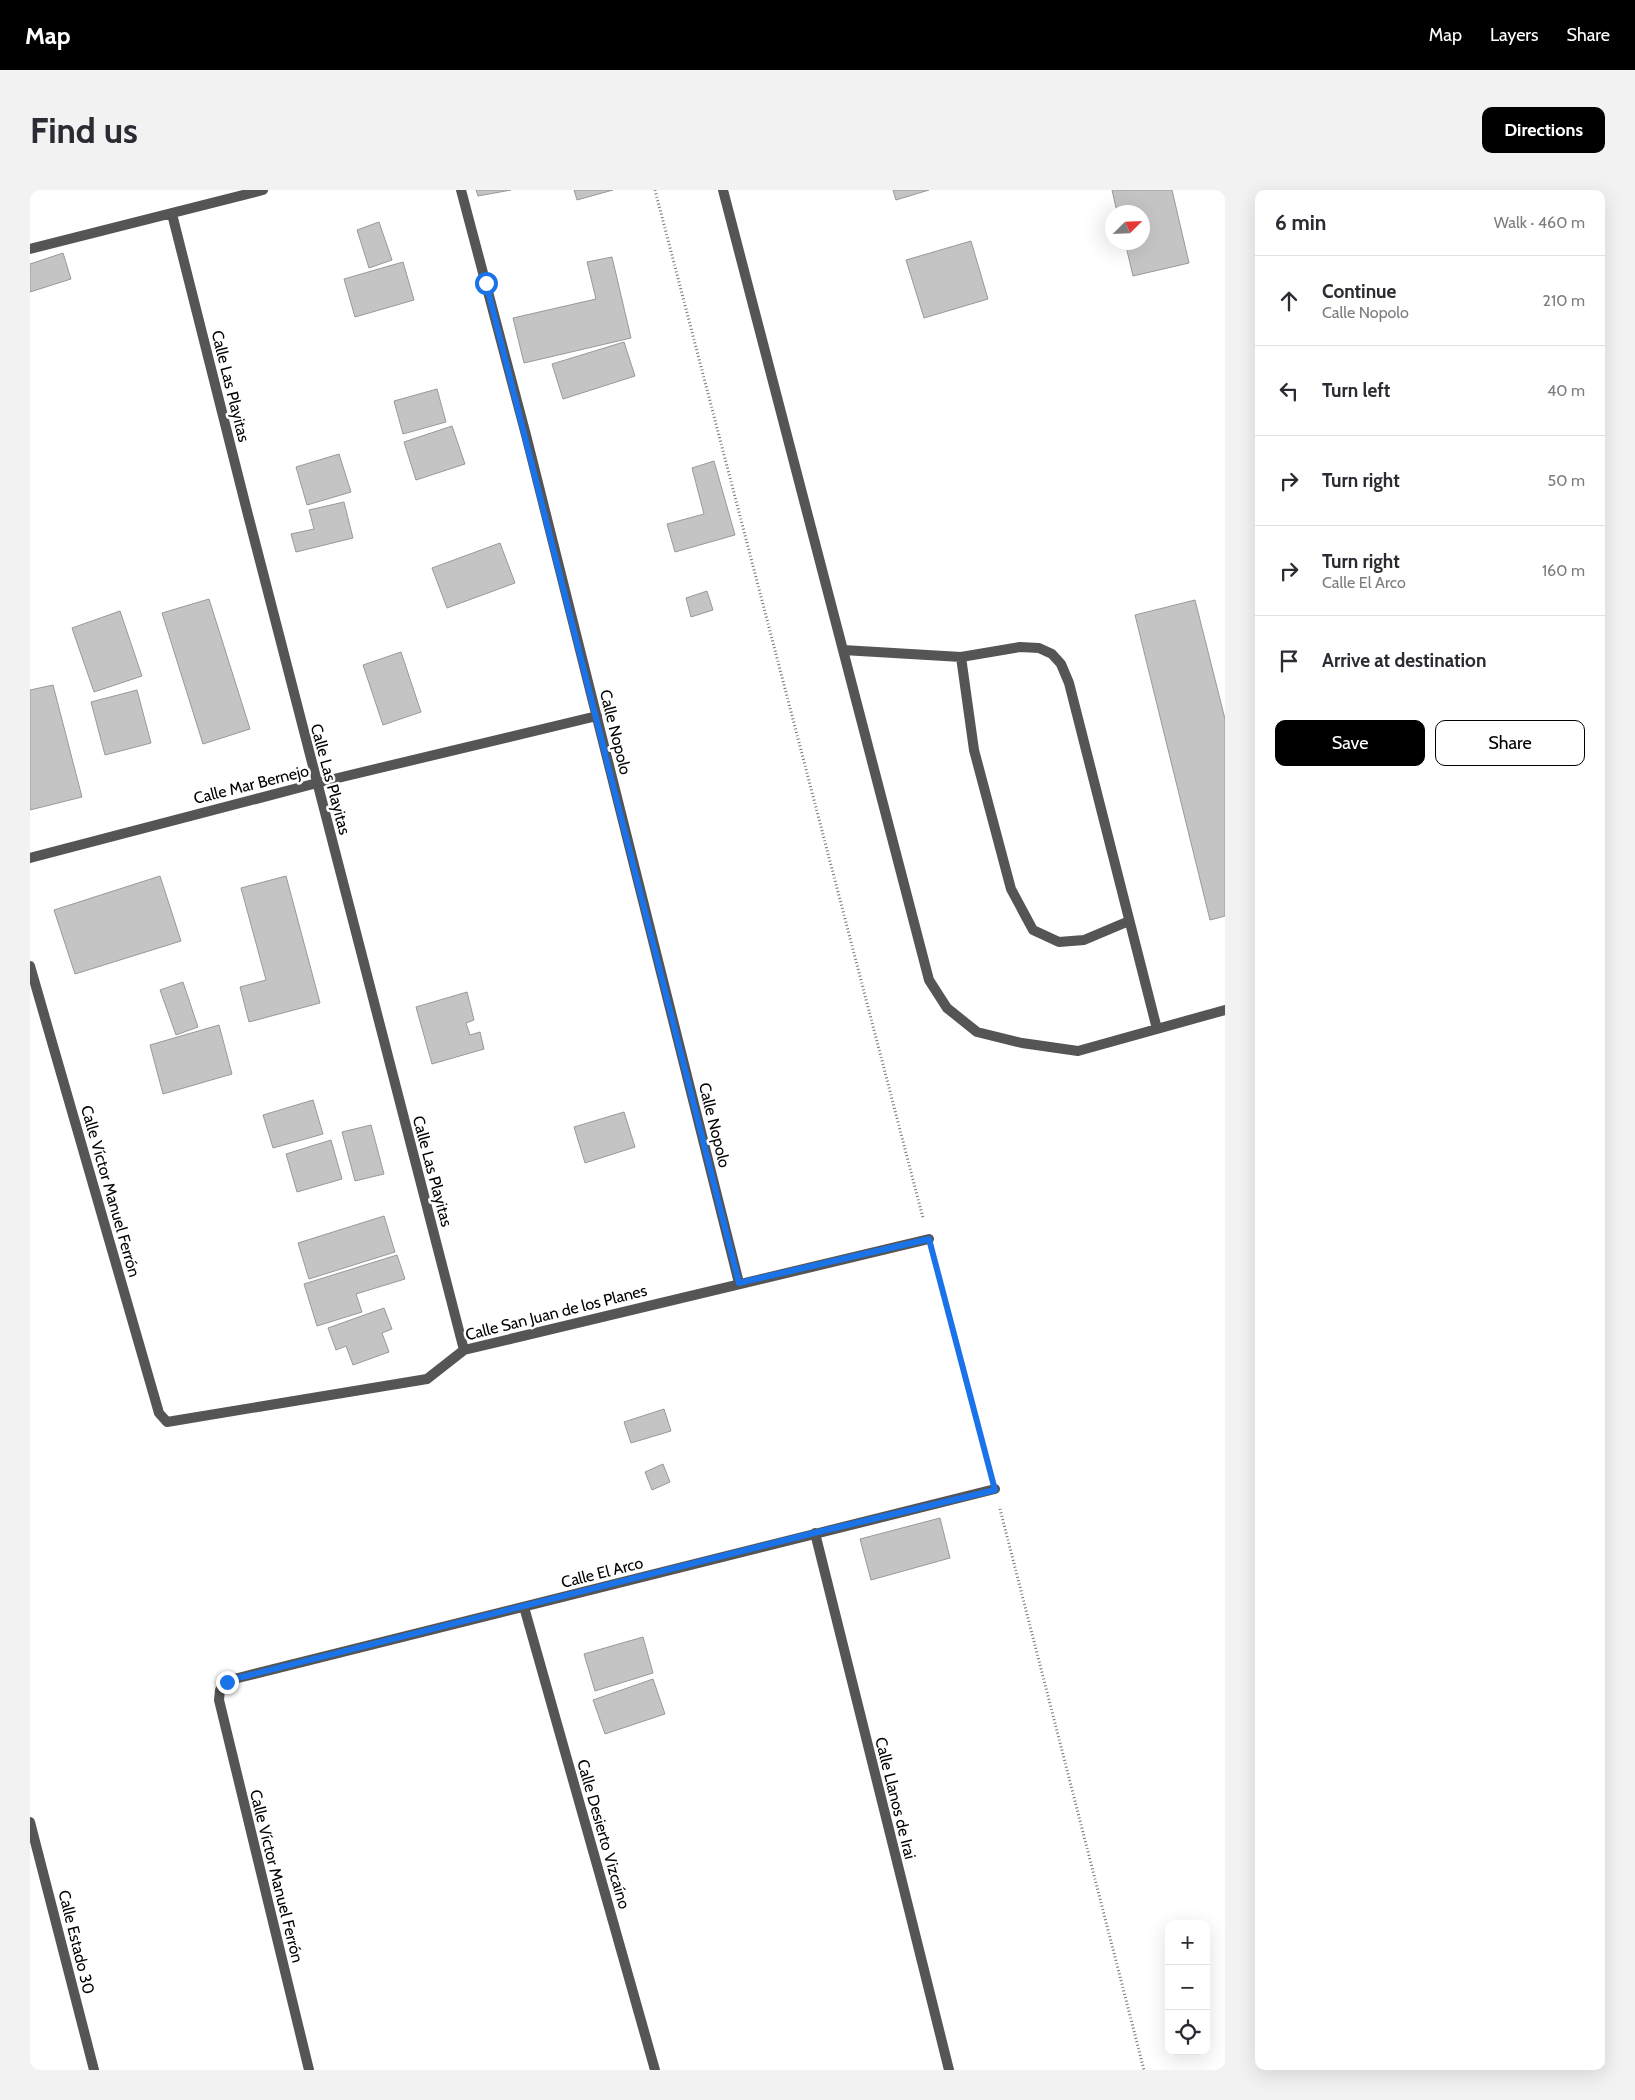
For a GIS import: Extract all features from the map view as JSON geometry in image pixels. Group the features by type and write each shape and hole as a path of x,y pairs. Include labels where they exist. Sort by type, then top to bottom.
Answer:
{"street":[{"path":"30,249 263,190"},
{"name":"Calle Nopolo","path":"461,190 529,445 739,1283"},
{"path":"723,190 928,980 947,1008 977,1032 1022,1043 1078,1051 1225,1010"},
{"name":"Calle Las Playitas","path":"172,214 464,1350"},
{"path":"842,650 961,657 1020,648 1039,648 1052,654 1061,664 1069,684 1157,1029"},
{"path":"961,657 974,750 1012,889 1033,930 1059,942 1084,940 1129,921"},
{"name":"Calle Mar Bernejo","path":"30,858 317,783 597,716"},
{"name":"Calle Víctor Manuel Ferrón","path":"30,966 159,1414 167,1422"},
{"name":"Calle San Juan de los Planes","path":"167,1422 427,1379 464,1350 929,1239"},
{"name":"Calle El Arco","path":"220,1690 227,1682 238,1678 814,1533 995,1490"},
{"name":"Calle Llanos de Irai","path":"814,1533 949,2070"},
{"name":"Calle Desierto Vizcaíno","path":"524,1607 654,2070"},
{"name":"Calle Víctor Manuel Ferrón","path":"220,1690 219,1700 309,2070"},
{"name":"Calle Estado 30","path":"30,1822 94,2070"}],"path":[{"path":"655,190 995,1490 1144,2070"}],"building":[{"path":"476,190 511,190 478,196"},
{"path":"574,190 613,190 577,200"},
{"path":"893,190 929,190 896,200"},
{"path":"1112,190 1172,190 1189,263 1133,276 1127,250 1150,250 1150,205 1115,205"},
{"path":"379,222 392,260 369,268 357,230"},
{"path":"971,241 988,299 924,318 906,260"},
{"path":"63,253 71,279 30,292 30,264"},
{"path":"612,257 631,338 524,363 513,318 596,299 587,262"},
{"path":"403,262 414,300 355,317 344,279"},
{"path":"624,342 635,376 563,399 552,364"},
{"path":"437,389 446,422 403,434 394,401"},
{"path":"452,426 465,464 416,480 404,442"},
{"path":"339,454 351,492 307,505 296,467"},
{"path":"714,461 735,535 675,552 667,524 704,514 692,468"},
{"path":"344,502 353,538 296,552 291,534 314,529 309,510"},
{"path":"500,543 515,583 447,608 432,568"},
{"path":"707,591 713,610 691,617 686,598"},
{"path":"209,599 250,729 203,744 162,613"},
{"path":"1195,600 1225,719 1225,916 1210,920 1135,615"},
{"path":"120,611 142,676 94,692 72,628"},
{"path":"401,652 421,712 383,725 363,665"},
{"path":"53,685 82,797 30,810 30,690"},
{"path":"137,690 151,743 105,755 91,702"},
{"path":"160,876 181,941 75,974 54,910"},
{"path":"286,876 320,1003 249,1022 240,987 266,980 241,888"},
{"path":"183,982 198,1027 176,1035 160,990"},
{"path":"467,992 474,1020 466,1023 470,1035 480,1032 484,1049 432,1064 416,1007"},
{"path":"219,1025 232,1074 163,1094 150,1045"},
{"path":"313,1100 323,1134 273,1148 263,1115"},
{"path":"624,1112 635,1147 585,1163 574,1127"},
{"path":"371,1125 384,1174 355,1181 342,1132"},
{"path":"331,1140 342,1179 297,1192 286,1154"},
{"path":"384,1216 395,1252 309,1279 298,1243"},
{"path":"397,1255 405,1279 356,1294 362,1312 317,1326 304,1284"},
{"path":"384,1308 392,1329 382,1333 389,1352 353,1365 346,1346 336,1350 328,1328"},
{"path":"664,1409 671,1431 631,1443 624,1422"},
{"path":"663,1464 670,1482 652,1490 645,1472"},
{"path":"940,1518 950,1558 871,1580 860,1539"},
{"path":"643,1637 653,1673 595,1691 584,1654"},
{"path":"653,1679 665,1714 605,1734 593,1700"}],"route":[{"path":"227,1682 814,1533 995,1490 929,1239 739,1283 486,283"}]}
